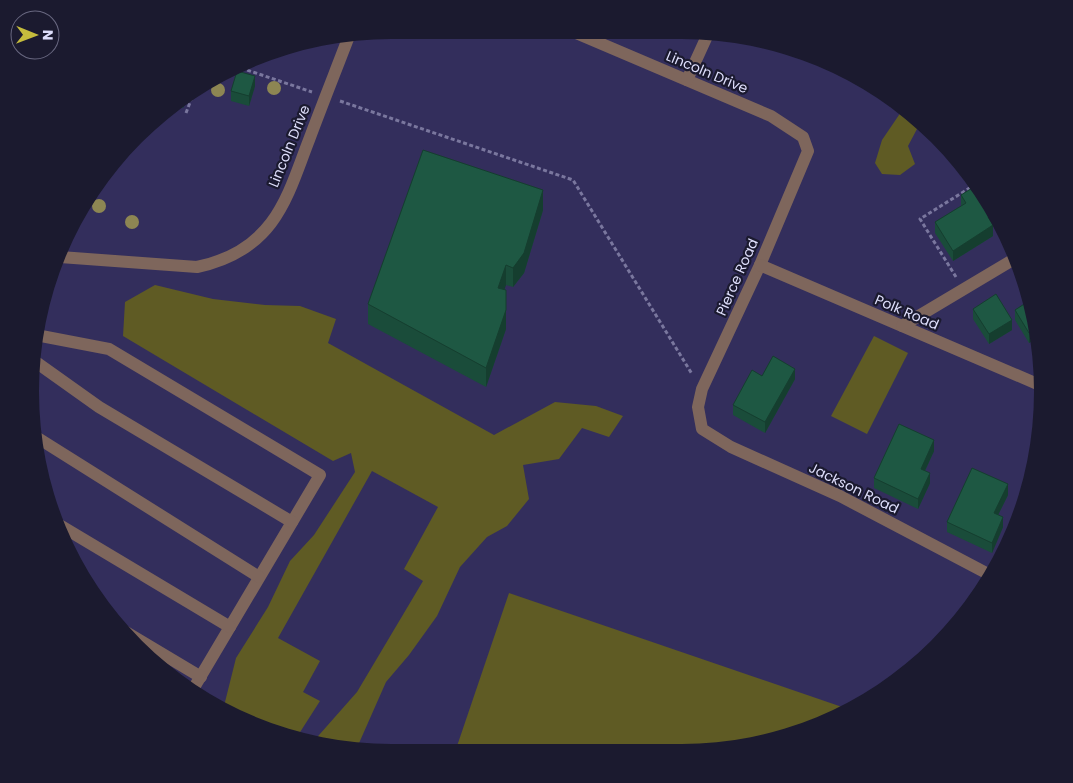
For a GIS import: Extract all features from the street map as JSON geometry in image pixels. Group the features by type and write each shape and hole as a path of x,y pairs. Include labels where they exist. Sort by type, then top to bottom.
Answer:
{"street":[{"name":"Lincoln Drive","path":"590,39 771,116 802,137"},
{"path":"687,80 705,40"},
{"name":"Lincoln Drive","path":"66,257 196,267 232,257 249,245 271,223 295,178 348,42"},
{"name":"Pierce Road","path":"702,429 698,407 702,390 760,265 808,151 802,137"},
{"path":"902,326 1009,262"},
{"name":"Polk Road","path":"760,265 1034,382"},
{"path":"44,336 109,349 320,475 196,685"},
{"path":"40,365 99,407 292,522"},
{"name":"Jackson Road","path":"702,429 731,447 840,496 984,572"},
{"path":"43,441 260,577"},
{"path":"68,530 230,627"},
{"path":"145,644 200,677"}],"path":[{"path":"247,70 573,180 702,390"},
{"path":"248,77 250,71"},
{"path":"186,112 190,103"},
{"path":"964,289 920,219 969,188"}],"shaded area":[{"path":"899,115 917,129 908,146 915,164 900,175 882,174 875,163 882,140"},
{"path":"155,285 213,299 265,305 300,306 336,319 328,343 494,435 555,402 596,406 623,416 609,437 582,428 559,459 523,465 529,499 507,526 487,537 460,567 437,616 409,655 386,682 359,742 318,736 357,692 423,581 404,569 438,507 372,471 278,638 320,661 303,692 320,701 300,732 278,726 225,702 236,658 268,607 290,561 314,535 355,472 351,453 333,461 123,336 125,302"},
{"path":"874,336 908,353 867,434 831,416"},
{"path":"509,593 841,707 795,726 728,741 682,744 458,744"}],"building":[{"path":"242,72 255,76 249,96 231,91 236,75"},
{"path":"423,150 543,190 524,253 513,268 506,265 498,288 506,290 506,310 486,368 368,304"},
{"path":"970,189 993,225 953,251 935,222 966,203 961,195"},
{"path":"996,294 1012,320 989,334 973,309"},
{"path":"1023,305 1029,333 1015,310"},
{"path":"773,356 795,369 765,422 733,405 752,370 762,376"},
{"path":"899,424 934,440 921,469 930,473 918,499 874,478"},
{"path":"972,468 1008,484 994,513 1003,517 992,543 947,522"}]}
